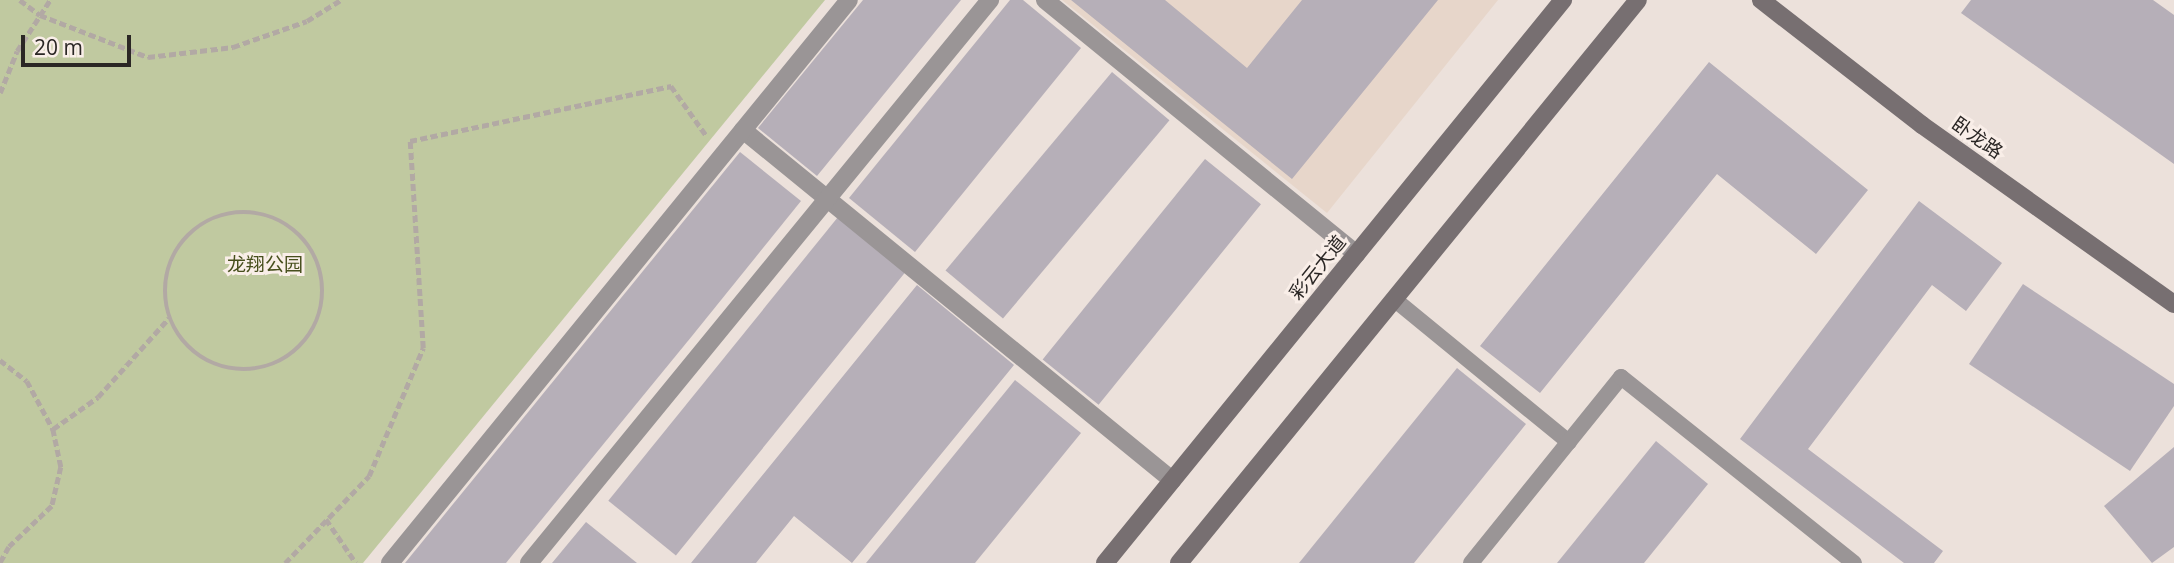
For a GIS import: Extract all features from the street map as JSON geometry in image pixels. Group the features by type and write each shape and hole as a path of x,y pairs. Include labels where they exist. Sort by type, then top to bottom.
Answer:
{"main road":[{"name":"彩云大道","path":"1105,563 1563,0"},
{"path":"1179,563 1638,0"},
{"name":"卧龙路","path":"1761,0 1922,125 2174,304"}],"street":[{"path":"390,563 849,0"},
{"path":"529,563 990,0"},
{"path":"1045,0 1356,254"},
{"path":"743,130 1172,480"}],"lane":[{"path":"1394,299 1569,442"},
{"path":"1471,563 1621,377 1854,563"}],"path":[{"path":"20,0 40,15 148,57 233,47 307,21 341,0"},
{"path":"0,93 40,15 51,0"},
{"path":"285,563 369,476 423,348 411,141 670,86 722,156"},
{"path":"53,429 98,397 169,318 165,277 174,251 212,217 237,211 287,223 318,262 324,287 310,336 267,368 214,365 190,351 169,318"},
{"path":"0,360 27,381 53,429 61,467 52,506 9,547 1,563"},
{"path":"326,519 356,563"}],"shaded area":[{"path":"1062,0 1498,0 1327,213"}],"green space":[{"name":"龙翔公园","path":"0,0 825,0 363,563 0,563"}],"building":[{"path":"863,0 961,0 817,176 758,128"},
{"path":"1010,0 1023,0 1081,48 915,252 849,198"},
{"path":"1071,0 1165,0 1247,68 1302,0 1438,0 1292,179"},
{"path":"1971,0 2153,0 2174,15 2174,164 1961,13"},
{"path":"1709,62 1868,190 1816,254 1717,174 1540,393 1480,346"},
{"path":"1112,72 1169,120 1003,319 946,270"},
{"path":"740,152 801,201 692,336 506,563 405,563"},
{"path":"1205,159 1261,204 1099,405 1043,360"},
{"path":"1919,201 2002,263 1966,311 1932,285 1808,449 1943,551 1934,563 1904,563 1740,439"},
{"path":"838,217 906,272 676,555 608,501"},
{"path":"2023,284 2174,384 2174,406 2130,471 1969,364"},
{"path":"917,285 1014,365 852,563 794,516 756,563 691,563"},
{"path":"1457,368 1526,424 1414,563 1299,563"},
{"path":"1015,380 1081,433 975,563 866,563"},
{"path":"1656,441 1708,484 1644,563 1557,563"},
{"path":"2174,447 2174,547 2152,563 2104,506"},
{"path":"586,522 637,563 552,563"}]}
